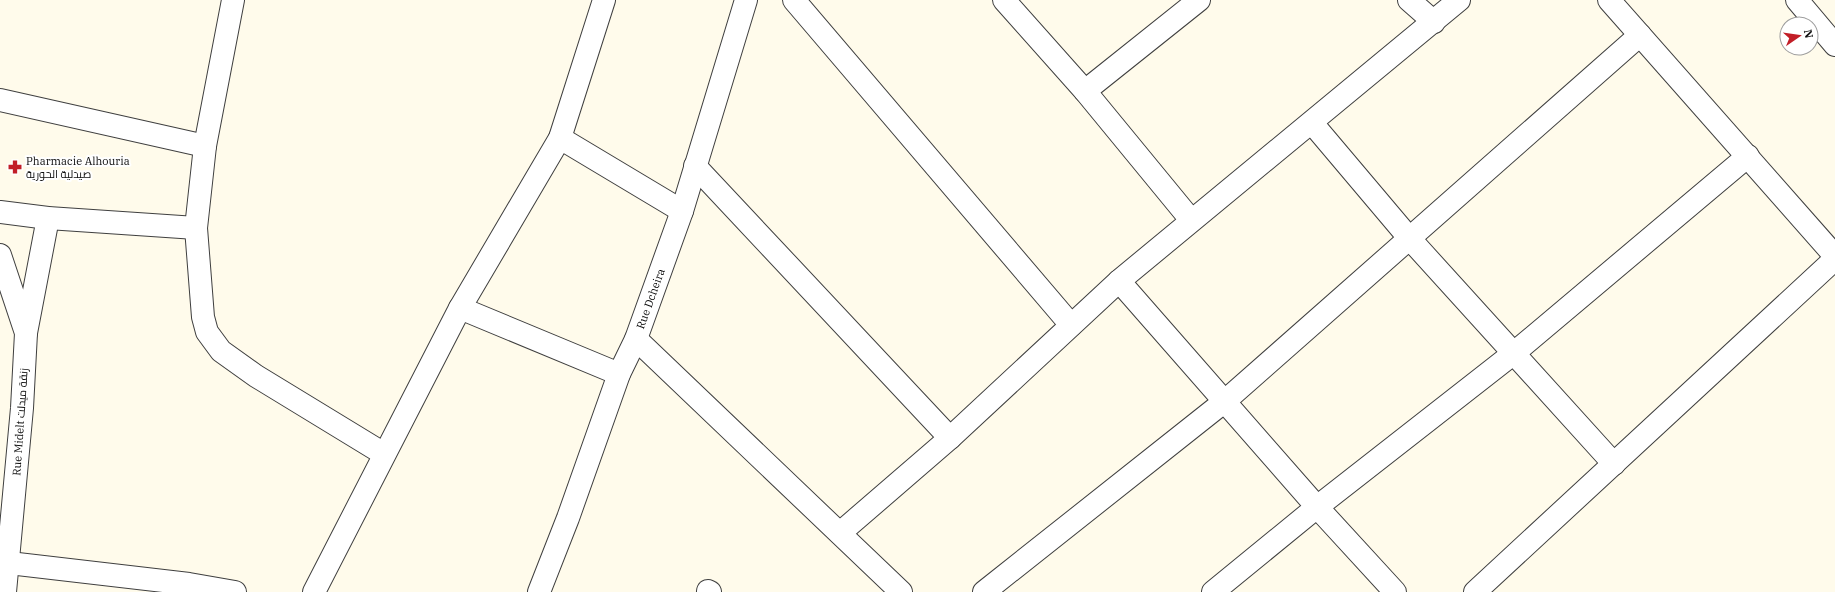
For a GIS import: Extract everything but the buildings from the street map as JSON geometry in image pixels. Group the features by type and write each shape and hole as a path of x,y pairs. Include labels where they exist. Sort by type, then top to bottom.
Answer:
{"street":[{"path":"233,0 205,146 196,228 203,317 207,332 221,351 256,376 384,454"},
{"path":"314,592 460,308 560,138 604,0"},
{"name":"Rue Dcheira","path":"539,592 568,518 619,374 636,338 682,211 746,0"},
{"path":"794,0 1071,325"},
{"path":"1004,0 1084,91 1191,220"},
{"path":"1084,91 1199,0"},
{"path":"1409,0 1434,22"},
{"path":"840,533 950,438 1119,281 1459,0"},
{"path":"1610,0 1835,256"},
{"path":"1797,0 1835,44"},
{"path":"984,592 1225,401 1410,239 1640,34"},
{"path":"0,100 205,146"},
{"path":"1312,123 1410,239 1614,464"},
{"path":"560,138 682,211"},
{"path":"1213,592 1317,507 1514,353 1748,156"},
{"path":"695,166 950,438"},
{"path":"0,212 48,218 196,228"},
{"path":"26,333 42,258 48,218"},
{"name":"Rue Midelt زنقة ميدلت","path":"0,255 26,333 22,408 9,563 5,592"},
{"path":"1475,592 1835,259"},
{"path":"1119,281 1317,507 1395,592"},
{"path":"460,308 619,374"},
{"path":"636,338 901,592"},
{"path":"9,563 189,584 235,592"}],"place":[{"name":"Pharmacie Alhouria صيدلية الحورية","path":"15,167"}]}
